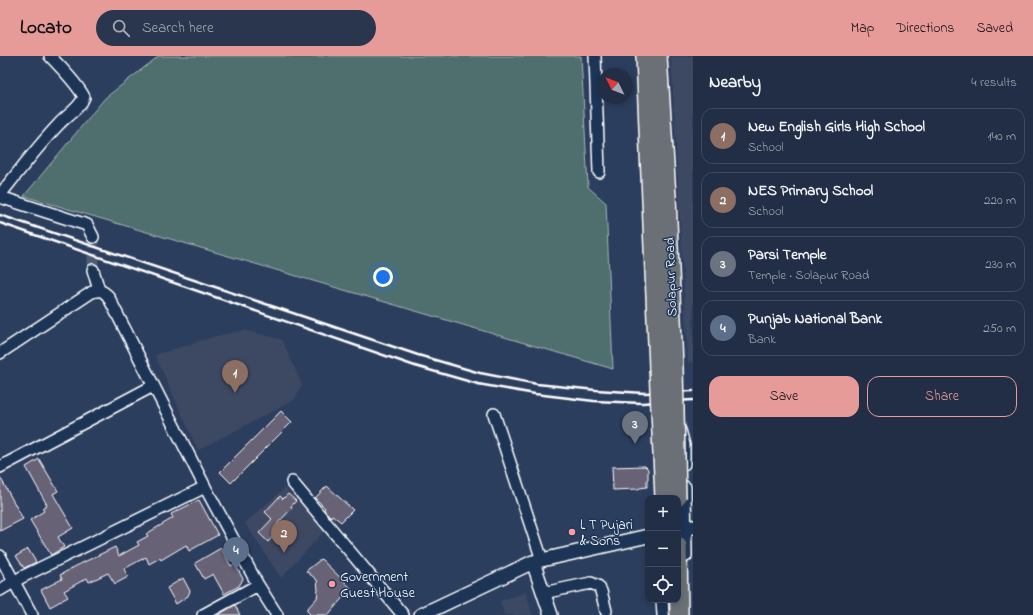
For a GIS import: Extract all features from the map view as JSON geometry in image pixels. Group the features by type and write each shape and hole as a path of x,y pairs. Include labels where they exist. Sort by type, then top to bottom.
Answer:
{"main road":[{"name":"Solapur Road","path":"646,56 668,419 677,495"},
{"name":"Solapur Road","path":"658,56 667,196 666,368"},
{"path":"664,495 668,419"},
{"path":"679,567 680,615"},
{"path":"668,603 669,615"}],"street":[{"path":"50,56 84,97 82,102 59,123 29,158 0,196 87,225 93,237"},
{"path":"595,56 599,172"},
{"path":"93,270 99,290"},
{"path":"0,353 92,292 99,290 104,292 108,296 205,487 258,585 277,615"},
{"path":"0,467 153,386"},
{"path":"494,414 537,561 543,593 551,615"},
{"path":"658,495 655,431 657,423 668,419 682,435 684,444 687,615"},
{"path":"292,482 403,615"},
{"path":"0,590 14,581 205,487"},
{"path":"421,615 537,561 645,537"},
{"path":"0,556 32,615"},
{"path":"543,593 591,583 598,586 601,591 606,611"},
{"path":"203,615 258,585"},
{"path":"662,603 663,615"}],"shaded area":[{"path":"671,56 693,56 693,362 688,363"},
{"path":"245,330 282,340 302,385 294,400 198,450 155,355 216,336"},
{"path":"285,488 326,529 281,578 245,523"},
{"path":"526,592 532,615 504,615 500,601"}],"green space":[{"path":"159,56 581,56 588,187 606,203 613,369 24,196 105,98"}],"building":[{"path":"281,411 292,422 231,483 220,472"},
{"path":"39,459 58,491 53,494 73,528 58,537 64,547 51,555 30,520 44,511 42,508 47,505 26,467"},
{"path":"645,466 648,469 647,487 638,489 613,490 612,467"},
{"path":"0,477 23,519 0,531"},
{"path":"327,486 353,510 341,522 332,515 331,517 324,510 325,508 315,498"},
{"path":"288,494 296,501 291,506 292,508 277,524 282,527 268,542 259,533 272,519 265,512 280,496 283,499"},
{"path":"199,500 218,535 189,551 186,545 161,560 160,558 149,564 146,557 124,569 128,577 115,584 108,573 89,582 87,578 64,591 68,597 50,607 41,590 62,579 60,575 115,547 119,556 139,545 137,542 148,536 146,534 173,518 171,514"},
{"path":"221,548 231,566 235,564 243,579 239,586 224,594 213,574 204,579 195,563"},
{"path":"28,549 36,562 24,568 16,556"},
{"name":"Government Guest House","path":"321,559 351,588 328,615 311,615 306,610 317,598 317,580 306,571"},
{"path":"183,578 190,591 188,596 176,604 167,588"},
{"path":"235,605 240,615 218,615"}],"tunnel":[{"path":"93,237 93,270"}],"railway":[{"path":"0,215 418,355 480,373 537,384 596,390 644,393 693,391"},
{"path":"0,223 415,366 478,384 535,394 594,401 642,403 693,400"}],"place":[{"name":"New English Girls High School","path":"235,393"},
{"name":"Parsi Temple","path":"635,444"},
{"name":"L T Pujari & Sons","path":"572,532"},
{"name":"NES Primary School","path":"284,553"},
{"name":"Punjab National Bank","path":"236,570"},
{"name":"Government Guest House","path":"332,584"}]}
